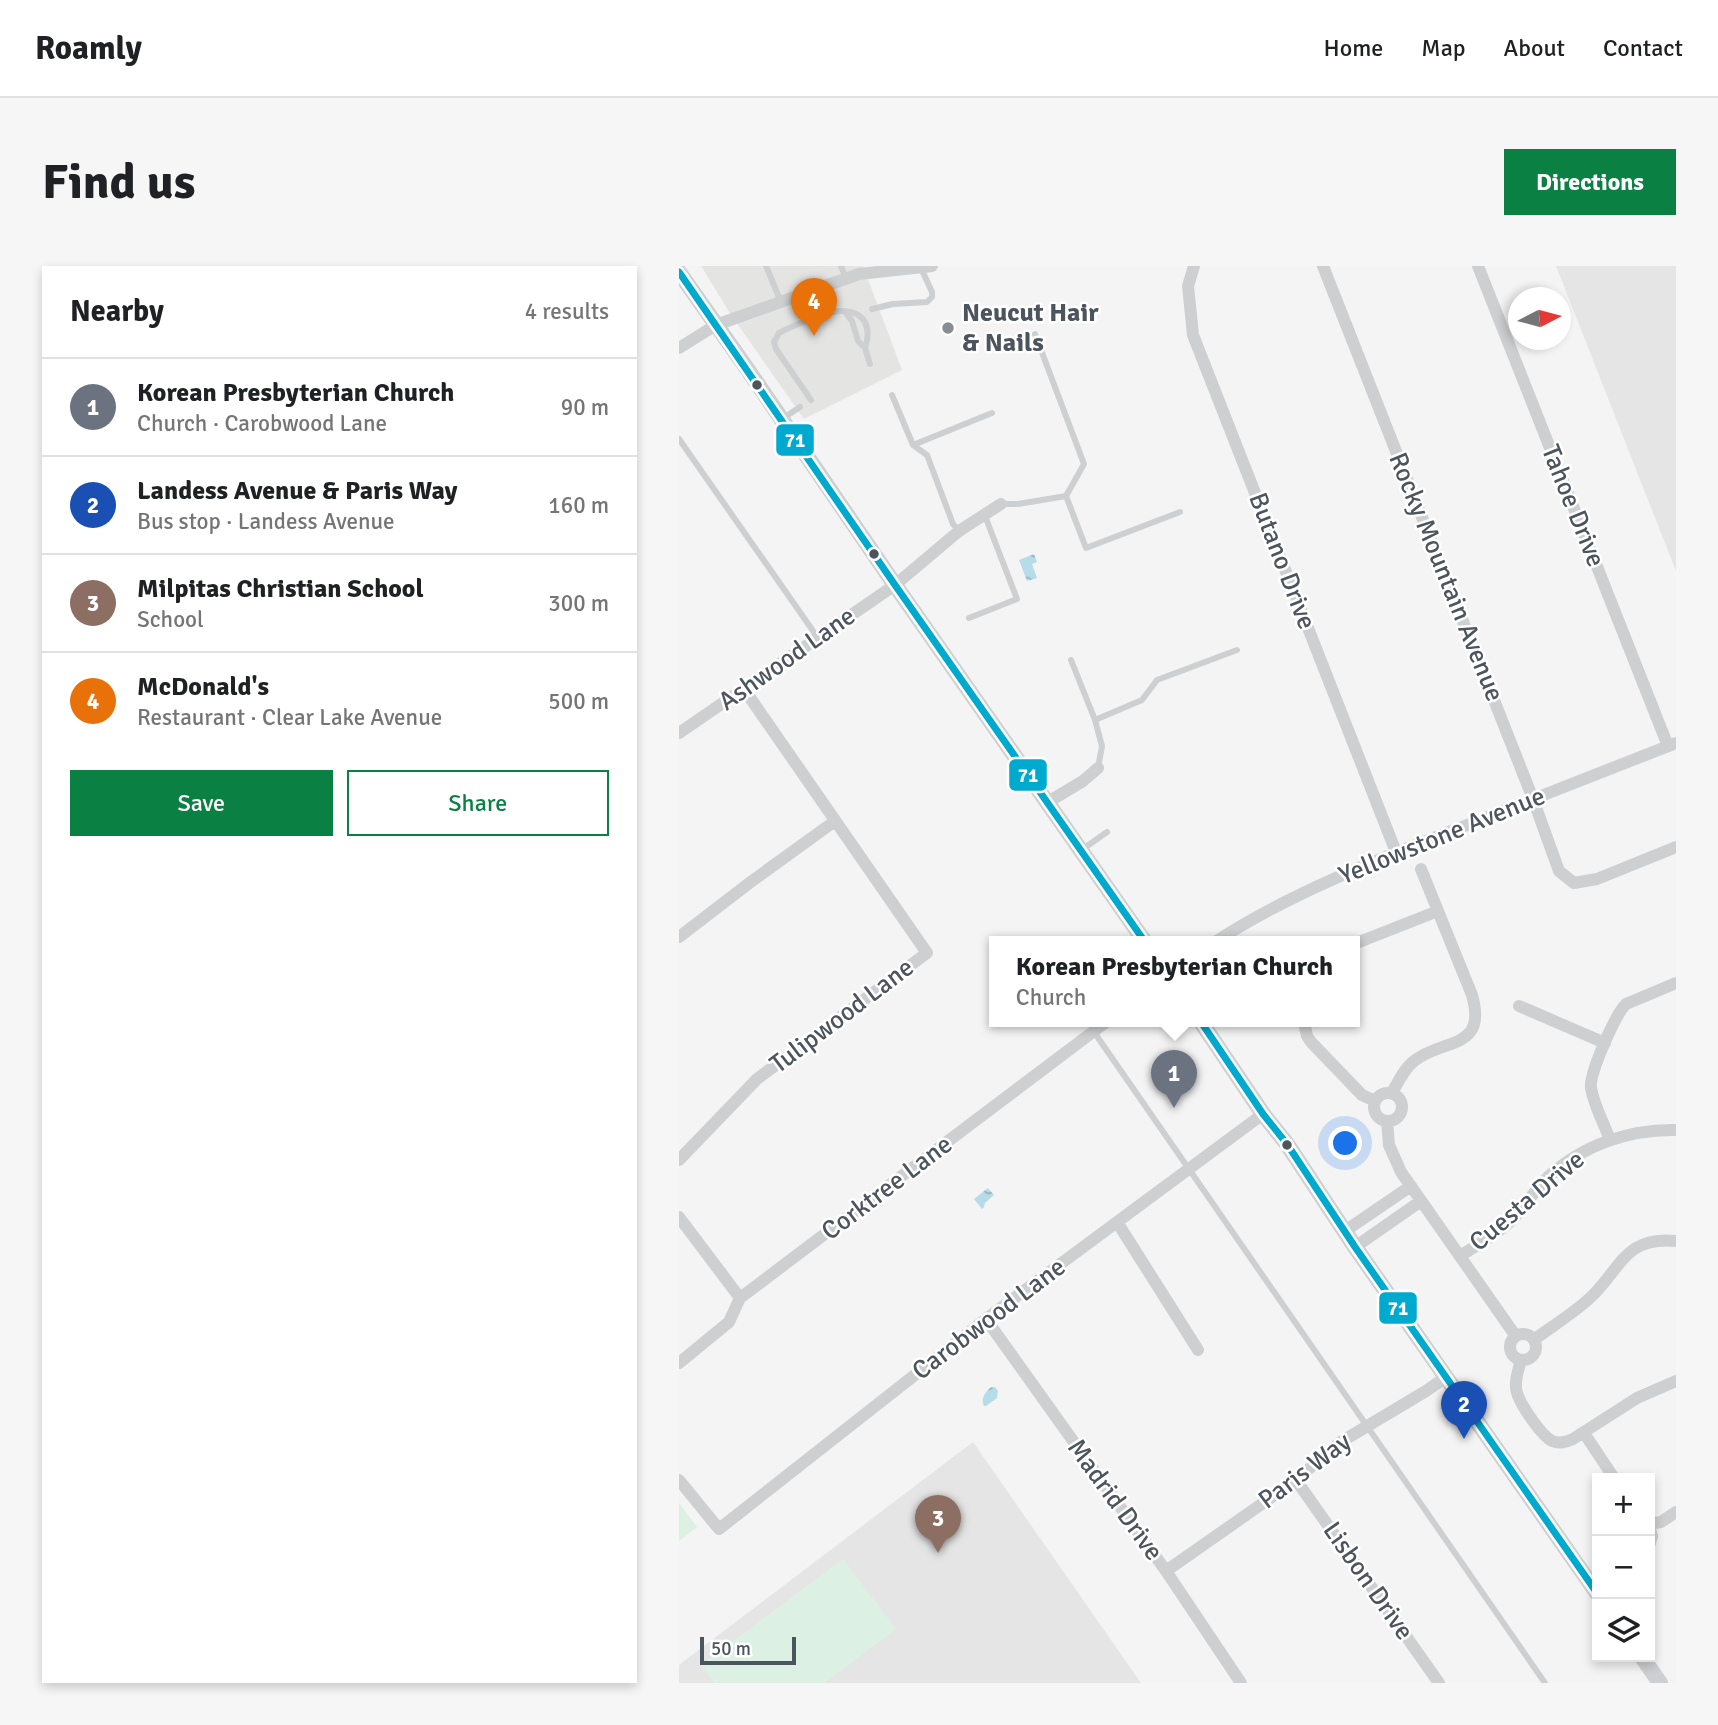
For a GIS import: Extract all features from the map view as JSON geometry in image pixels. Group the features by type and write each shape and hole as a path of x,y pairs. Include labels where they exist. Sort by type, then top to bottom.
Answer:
{"main road":[{"path":"679,272 1141,936"},
{"path":"1204,1027 1446,1377 1592,1580"},
{"path":"1645,1662 1660,1683"}],"street":[{"name":"Butano Drive","path":"1194,266 1188,286 1193,335 1396,852"},
{"name":"Rocky Mountain Avenue","path":"1323,266 1559,871 1574,883 1597,879 1676,847"},
{"name":"Tahoe Drive","path":"1478,266 1672,745"},
{"path":"679,348 716,325 781,302 843,272 859,274 925,267"},
{"name":"Ashwood Lane","path":"679,733 895,585 959,531 1001,505"},
{"name":"Tulipwood Lane","path":"679,1160 757,1079 927,953 744,690"},
{"name":"Yellowstone Avenue","path":"1224,936 1279,904 1396,852 1672,745"},
{"path":"1048,802 1083,781 1098,768"},
{"path":"679,937 835,821"},
{"path":"1392,1093 1413,1061 1468,1035 1476,1014 1472,995 1421,869"},
{"path":"1360,942 1438,911"},
{"path":"1610,1140 1591,1087 1592,1075 1605,1043 1626,1004 1676,984"},
{"path":"1519,1006 1605,1043"},
{"name":"Corktree Lane","path":"679,1363 729,1322 740,1298 1100,1027"},
{"path":"1305,1027 1311,1042 1361,1095 1375,1101"},
{"path":"1392,1093 1402,1103 1402,1110 1394,1120 1380,1119 1374,1108 1375,1101 1382,1094 1392,1093"},
{"name":"Carobwood Lane","path":"679,1479 719,1529 986,1319 1263,1114"},
{"path":"1387,1121 1389,1145 1396,1163 1515,1335"},
{"name":"Cuesta Drive","path":"1460,1256 1514,1218 1536,1190 1564,1164 1592,1147 1636,1133 1676,1130"},
{"path":"1345,1231 1411,1186"},
{"path":"1355,1247 1422,1201"},
{"path":"679,1217 740,1298"},
{"path":"1117,1222 1199,1350"},
{"path":"1535,1339 1599,1290 1630,1251 1645,1244 1676,1241"},
{"name":"Madrid Drive","path":"986,1319 1166,1571 1241,1683"},
{"path":"1526,1333 1535,1339 1535,1354 1529,1359 1521,1360 1514,1356 1510,1349 1515,1335 1526,1333"},
{"path":"1521,1360 1515,1387 1517,1395 1541,1431 1550,1440 1557,1442 1565,1443 1637,1398 1676,1381"},
{"name":"Paris Way","path":"1166,1571 1296,1480 1339,1443 1446,1377"},
{"path":"1584,1433 1611,1473"},
{"name":"Lisbon Drive","path":"1296,1480 1439,1683"},
{"path":"1655,1523 1676,1512"}],"lane":[{"path":"766,266 781,302"},
{"path":"871,309 893,304 927,302 932,297 932,292 925,267"},
{"path":"811,400 776,349 775,337 784,330 833,312 846,312 860,316 865,321 868,338 865,348"},
{"path":"846,312 852,321 858,341 865,348 870,364"},
{"path":"1035,334 1084,464 1066,496"},
{"path":"892,395 913,445 927,455 953,524 959,531"},
{"path":"782,419 800,407"},
{"path":"913,445 992,413"},
{"path":"679,439 818,638"},
{"path":"1001,505 1066,496"},
{"path":"1066,496 1086,548 1180,512"},
{"path":"969,618 1017,599 985,516"},
{"path":"1095,720 1143,700 1157,680 1237,650"},
{"path":"1070,660 1103,746 1098,768"},
{"path":"1081,850 1107,832"},
{"path":"1094,1032 1545,1683"}],"shaded area":[{"path":"701,266 863,266 902,370 804,419 731,315"},
{"path":"1556,266 1676,266 1676,571 1571,304 1571,287 1564,287"},
{"path":"973,1442 1141,1683 679,1683 679,1665"}],"green space":[{"path":"679,1503 697,1527 679,1541"},
{"path":"843,1559 896,1629 825,1683 714,1683 701,1665"}],"water":[{"path":"1034,554 1037,562 1032,564 1037,578 1027,581 1019,560"},
{"path":"988,1188 994,1195 982,1209 974,1199"},
{"path":"991,1387 998,1391 997,1398 984,1406 983,1398"}],"transit line":[{"name":"71","path":"679,272 1141,936"},
{"name":"71","path":"1204,1027 1592,1586"}],"place":[{"name":"Neucut Hair & Nails","path":"948,328"},
{"name":"McDonald's","path":"814,336"},
{"name":"Korean Presbyterian Church","path":"1174,1108"},
{"name":"Landess Avenue & Paris Way","path":"1464,1439"},
{"name":"Milpitas Christian School","path":"938,1553"}]}
